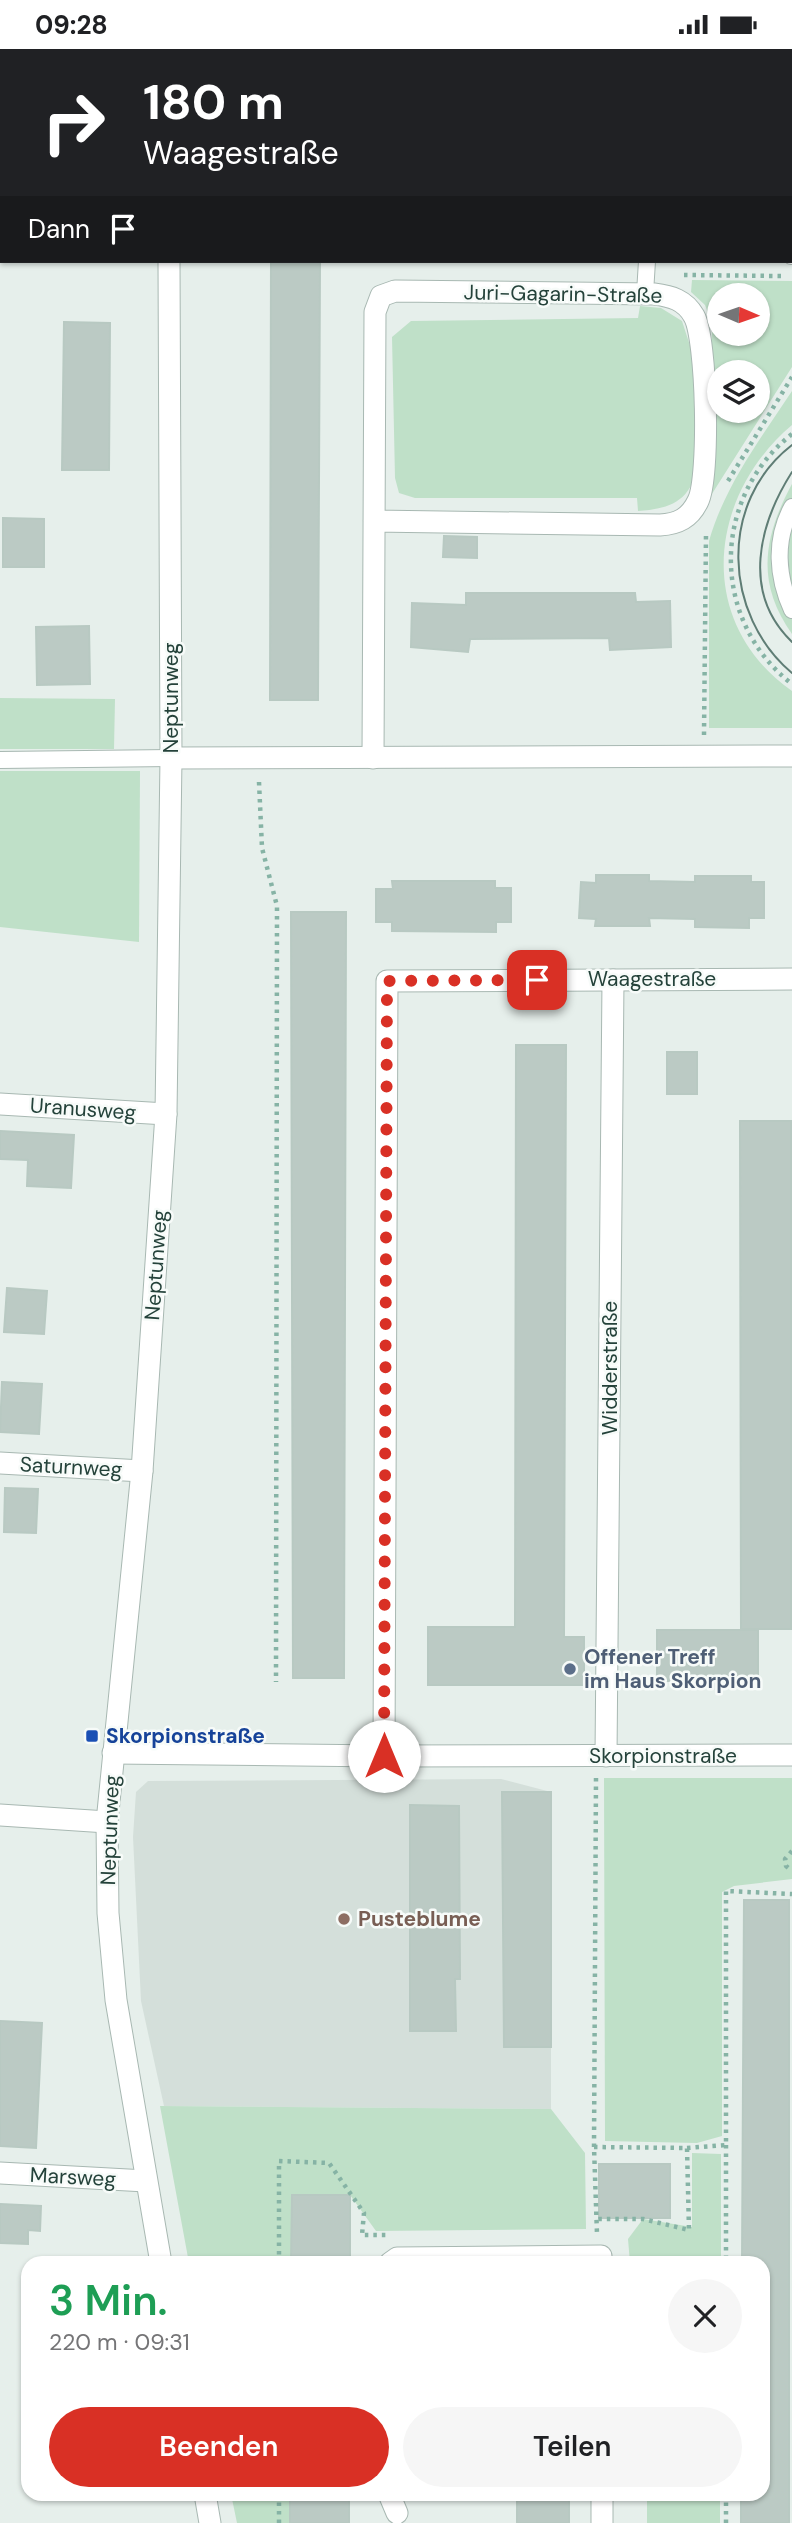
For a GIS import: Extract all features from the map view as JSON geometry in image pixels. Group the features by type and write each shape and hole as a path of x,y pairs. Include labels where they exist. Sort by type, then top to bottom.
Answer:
{"street":[{"name":"Neptunweg","path":"160,2256 116,2000 108,1913 107,1822 142,1471 166,1114 171,758 169,263"},
{"name":"Juri-Gagarin-Straße","path":"373,758 374,521 375,312 381,296 395,291 646,276 671,297 683,302 694,316 701,332 704,350 704,481 698,502 685,518 660,525 374,521"},
{"path":"171,758 792,755"},
{"name":"Widderstraße","path":"606,1756 613,979"},
{"name":"Waagestraße","path":"384,1756 387,981 792,979"},
{"name":"Uranusweg","path":"0,1104 166,1114"},
{"name":"Saturnweg","path":"0,1463 142,1471"},
{"name":"Skorpionstraße","path":"113,1752 384,1756 792,1755"},
{"path":"0,1815 107,1822"},
{"name":"Marsweg","path":"0,2173 146,2181"},
{"path":"455,2256 600,2251"},
{"path":"206,2501 210,2523"},
{"path":"602,2501 602,2523"}],"lane":[{"path":"792,507 784,525 779,554 782,583 792,610"},
{"path":"0,760 171,758"}],"path":[{"path":"646,276 792,276"},
{"path":"722,489 792,377"},
{"path":"792,434 766,458 746,489 738,509 729,554 732,592 746,629 763,655 792,684"},
{"path":"704,735 703,561 706,530"},
{"path":"257,757 262,848 277,906 276,1682"},
{"path":"600,2251 595,2219 594,2147 596,1773 606,1756"},
{"path":"792,1851 785,1859 786,1866 792,1871"},
{"path":"726,2256 726,1891 792,1894"},
{"path":"594,2147 687,2148 726,2145"},
{"path":"595,2219 643,2220 689,2230 687,2148"},
{"path":"279,2256 278,2161 329,2163 364,2213 362,2235 400,2236"},
{"path":"585,2235 600,2251"},
{"path":"279,2501 279,2523"},
{"path":"726,2501 726,2523"}],"shaded area":[{"name":"Pusteblume","path":"501,1779 551,1792 551,2109 164,2106 141,2001 133,1837 136,1792 148,1781"}],"green space":[{"path":"692,280 792,281 792,367 770,402 770,360 712,360 712,347 770,347 770,283 707,283 707,310 691,292"},
{"path":"640,306 661,308 682,321 695,361 696,470 689,490 683,497 668,506 638,511 637,498 415,498 399,493 395,478 392,337 411,321 638,318"},
{"path":"792,391 792,425 764,454 742,487 729,523 724,559 727,596 739,631 761,663 792,691 792,728 709,728 709,541 734,481"},
{"path":"711,423 757,423 710,497"},
{"path":"792,484 792,634 772,596 768,559 775,522"},
{"path":"0,698 115,699 114,749 0,749"},
{"path":"0,771 140,771 139,942 0,927"},
{"path":"604,1778 792,1778 792,1879 734,1886 722,1892 722,2136 697,2143 605,2141"},
{"path":"160,2106 551,2109 585,2153 586,2229 376,2231 350,2195 292,2195 291,2256 188,2256"},
{"path":"692,2153 721,2154 721,2256 629,2256 628,2239 643,2219 692,2227"},
{"path":"232,2501 290,2501 290,2523 237,2523"},
{"path":"647,2501 720,2501 720,2523 647,2523"}],"building":[{"path":"271,263 320,263 318,700 270,700"},
{"path":"64,322 110,323 109,470 62,470"},
{"path":"3,518 44,519 44,567 3,567"},
{"path":"444,536 477,537 477,558 443,557"},
{"path":"466,593 635,593 636,602 670,601 671,647 610,650 609,638 470,639 468,652 411,647 412,603 466,605"},
{"path":"89,626 90,684 37,685 36,627"},
{"path":"596,875 649,875 649,881 695,882 695,876 751,876 751,882 764,882 764,918 749,918 749,928 695,927 695,919 649,918 650,926 595,926 596,919 579,918 581,882 596,883"},
{"path":"392,881 495,881 495,888 511,888 511,922 496,922 496,932 392,931 392,922 376,922 376,889 393,889"},
{"path":"291,912 346,912 344,1678 293,1678"},
{"path":"516,1045 566,1045 564,1637 584,1637 584,1685 428,1685 428,1627 515,1627"},
{"path":"667,1052 697,1052 697,1094 667,1094"},
{"path":"740,1121 791,1121 791,1629 741,1629"},
{"path":"0,1131 74,1135 71,1188 27,1186 28,1160 0,1159"},
{"path":"7,1288 47,1291 44,1334 4,1332"},
{"path":"2,1382 42,1384 39,1434 0,1432"},
{"path":"5,1488 38,1489 36,1533 4,1532"},
{"path":"657,1630 758,1630 758,1681 657,1681"},
{"path":"502,1792 551,1792 551,2047 504,2047"},
{"path":"410,1805 459,1806 460,1979 455,1979 456,2031 410,2031"},
{"path":"744,1900 789,1900 789,2523 741,2523 741,2501 770,2501 770,2256 742,2256"},
{"path":"0,2021 42,2023 36,2148 0,2146"},
{"path":"599,2164 670,2164 670,2218 599,2218"},
{"path":"292,2195 350,2195 350,2256 291,2256"},
{"path":"0,2204 41,2206 40,2231 28,2230 28,2244 0,2243"},
{"path":"290,2501 349,2501 349,2523 290,2523"},
{"path":"517,2501 569,2501 569,2523 517,2523"}],"tram line":[{"path":"792,445 768,469 751,497 741,527 738,559 742,590 752,621 769,649 792,673"},
{"path":"792,472 771,514 760,558 766,602 776,623 792,642"}],"place":[{"name":"Offener Treff im Haus Skorpion","path":"570,1669"},
{"name":"Skorpionstraße","path":"92,1736"},
{"name":"Pusteblume","path":"344,1919"}],"route":[{"path":"384,1756 387,981 537,980"}]}
